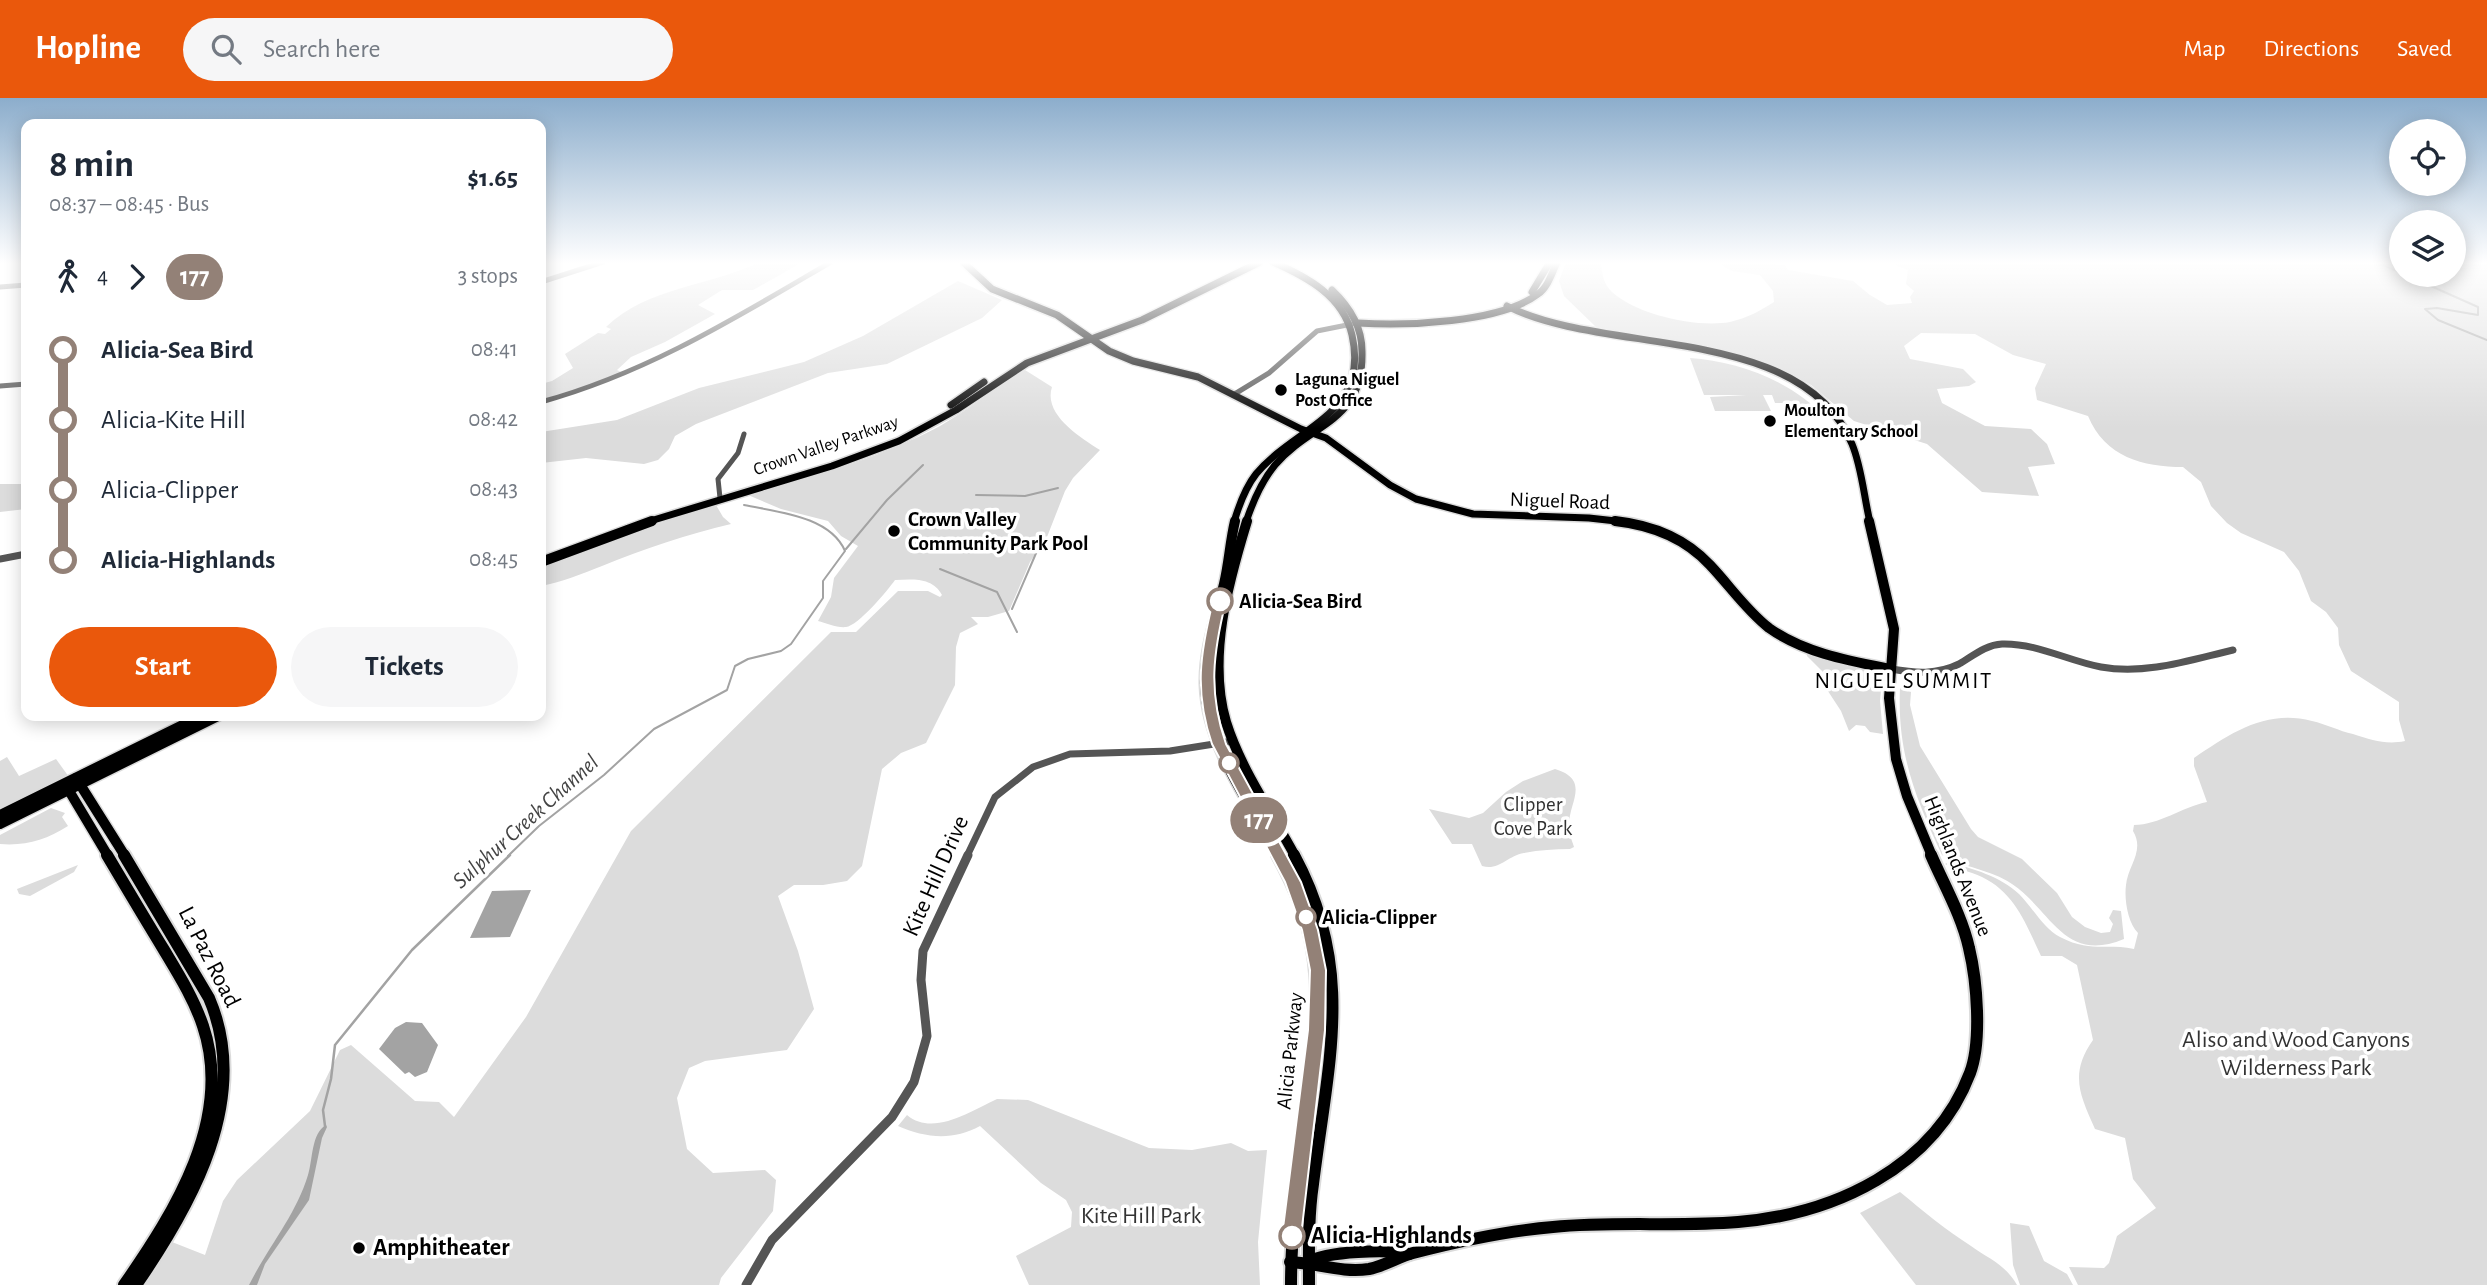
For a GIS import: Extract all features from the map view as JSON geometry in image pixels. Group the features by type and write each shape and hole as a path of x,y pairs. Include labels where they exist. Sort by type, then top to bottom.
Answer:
{"main road":[{"name":"Niguel Road","path":"1061,317 1123,357 1183,372 1236,394"},
{"name":"Crown Valley Parkway","path":"546,553 649,514 845,456 894,437 941,412 999,372 1045,349 1091,336 1135,317"},
{"name":"Alicia Parkway","path":"1309,1285 1309,1219 1334,1006 1332,968 1325,936 1306,879 1233,741 1221,711 1218,688 1220,640 1248,518 1257,492 1268,473 1283,457 1349,405 1360,385 1364,370 1354,324 1349,317"},
{"path":"1354,324 1427,317"},
{"name":"Highlands Avenue","path":"1290,1262 1308,1262 1320,1268 1337,1270 1360,1268 1398,1262 1409,1254 1491,1236 1554,1227 1739,1222 1800,1213 1852,1195 1878,1181 1916,1154 1958,1100 1971,1072 1977,1046 1977,998 1969,946 1907,796 1896,759 1889,698 1894,629 1852,444 1831,409 1808,389 1767,367 1742,359 1559,324 1540,317"},
{"name":"Alicia Parkway","path":"1291,1285 1293,1216 1319,1006 1315,952 1293,882 1219,744 1209,713 1205,677 1236,517 1246,490 1264,465 1280,449 1313,432 1340,402 1354,374 1354,324"},
{"name":"Niguel Road","path":"1091,336 1129,355 1210,377 1301,429 1313,432 1361,461 1393,487 1447,509 1493,516 1610,519 1631,522 1668,535 1705,558 1757,618 1782,635 1806,647 1855,662 1891,669"},
{"path":"1354,362 1364,370 1354,374"},
{"path":"1160,367 1173,366 1183,372"},
{"name":"Crown Valley Parkway","path":"546,560 719,495"},
{"path":"1211,635 1218,628 1222,613 1228,609 1224,602 1227,586 1225,579"},
{"path":"78,782 192,721"},
{"path":"0,816 207,721"},
{"name":"La Paz Road","path":"78,782 158,905 212,1002 224,1054 221,1101 184,1208 136,1285"},
{"path":"0,824 66,787"},
{"name":"La Paz Road","path":"66,787 200,1013 211,1056 208,1138 167,1218 124,1285"},
{"path":"1253,809 1261,808 1272,815 1269,824 1263,826"},
{"path":"1310,930 1317,929 1325,936 1322,951 1315,952"}],"street":[{"path":"546,401 596,386 648,366 734,317"},
{"path":"1236,394 1280,365 1312,332 1326,327 1354,324"},
{"path":"0,386 21,384"},
{"path":"719,495 717,477 741,453 744,434"},
{"path":"0,559 21,555"},
{"name":"Niguel Road","path":"1891,669 1933,673 1954,667 1983,647 2001,644 2026,646 2082,663 2120,669 2139,669 2233,650"},
{"name":"Kite Hill Drive","path":"746,1285 772,1240 892,1117 914,1082 927,1036 921,980 923,951 995,797 1033,767 1070,754 1170,751 1233,741"}],"green space":[{"path":"618,317 709,317 631,357 617,370 625,374 546,399 546,383 573,368 565,354 598,333 605,334 611,329 606,327"},
{"path":"895,317 983,317 887,364 828,373 696,424 675,436 669,449 658,460 644,464 586,458 546,462 546,431 617,420 699,388 804,362 863,336"},
{"name":"Aliso and Wood Canyons Wilderness Park","path":"1586,317 1666,317 1716,323 1743,317 2487,317 2487,1285 2078,1285 2069,1267 2104,1268 2109,1263 2117,1236 2156,1208 2133,1179 2125,1138 2095,1129 2081,1095 2081,1063 2093,1040 2077,965 2062,956 2041,956 2018,910 2003,892 1982,877 1945,864 1949,862 1967,867 2003,882 2019,894 2054,933 2071,942 2134,949 2138,933 2129,917 2126,891 2127,878 2137,852 2134,825 2152,822 2207,802 2194,766 2194,758 2235,732 2279,718 2312,721 2379,741 2405,741 2399,720 2399,702 2351,671 2339,645 2338,628 2326,612 2311,601 2299,571 2284,552 2241,533 2227,523 2211,506 2201,482 2183,467 2154,465 2127,457 2104,441 2088,416 2037,400 2035,388 2046,364 2013,355 1975,334 1921,333 1904,346 1910,359 1963,369 1976,382 1969,386 1937,389 1942,403 1985,426 2031,429 2047,444 2055,464 2028,467 2039,496 1982,492 1927,444 1854,421 1811,385 1776,366 1732,352 1596,327"},
{"path":"1690,358 1727,364 1764,376 1798,394 1825,418 1817,419 1812,414 1795,413 1793,409 1786,409 1784,403 1775,403 1772,395 1763,395 1771,411 1715,411 1710,397 1747,395 1704,395"},
{"path":"1025,370 1052,387 1051,397 1058,415 1073,431 1100,450 1073,478 1065,491 1047,537 1030,562 1009,611 988,617 971,617 978,624 960,633 956,647 955,685 926,743 901,753 882,769 862,866 847,881 823,885 794,885 778,896 798,951 814,1009 787,1050 705,1061 689,1068 677,1098 687,1149 713,1173 765,1170 776,1180 773,1211 721,1278 719,1285 145,1285 172,1242 205,1255 223,1201 237,1180 310,1111 340,1050 351,1045 415,1101 439,1102 454,1117 526,1017 631,831 831,632 856,632 898,591 928,591 940,597 942,595 928,582 895,580 872,607 851,625 839,627 818,621 831,597 834,578 858,546 841,536 828,521 781,509 748,495 846,466 917,438"},
{"path":"0,484 21,484 21,510 0,512"},
{"path":"710,505 716,505 731,524 666,542 572,578 546,585 546,564"},
{"path":"1806,650 1858,665 1882,677 1880,701 1883,734 1870,732 1865,726 1856,725 1849,731 1841,711 1824,685 1823,672 1807,656"},
{"path":"1900,688 1911,692 1910,705 1920,746 1978,837 2022,859 2057,893 2072,917 2085,927 2101,933 2110,932 2113,924 2109,918 2113,910 2121,911 2124,939 2104,945 2087,945 2072,939 2060,931 2012,884 1942,855 1910,774 1901,733"},
{"path":"7,757 19,776 56,759 69,777 0,811 0,761"},
{"name":"Clipper Cove Park","path":"1555,769 1566,774 1575,785 1569,828 1574,847 1570,849 1524,853 1498,865 1482,866 1472,844 1452,844 1429,809 1469,818 1483,813 1523,781"},
{"path":"51,808 65,813 62,817 68,826 36,841 0,844 0,835"},
{"path":"78,865 74,872 30,896 19,894 17,889"},
{"name":"Kite Hill Park","path":"997,1099 1028,1100 1149,1148 1192,1150 1231,1143 1248,1151 1267,1150 1258,1242 1260,1285 1029,1285 1016,1256 1071,1227 1072,1212 1066,1200 1041,1183 980,1126 960,1134 939,1136 898,1126 907,1115 928,1123 952,1120"},
{"path":"1900,1192 1944,1227 2002,1267 2017,1285 1916,1285 1860,1213"},
{"path":"2010,1223 2029,1226 2044,1261 2067,1274 2073,1285 2020,1285 2013,1265"}],"shaded area":[{"path":"531,890 510,937 470,938 492,891"},
{"path":"406,1022 422,1023 438,1045 427,1072 415,1077 409,1072 405,1074 379,1049 395,1028"},
{"path":"326,1125 309,1200 265,1264 257,1285 249,1285 303,1190 315,1141"}],"waterway":[{"path":"2435,317 2487,340"},
{"path":"846,549 887,500 923,465"},
{"path":"976,495 1025,496 1058,488"},
{"name":"Sulphur Creek Channel","path":"508,856 539,826 604,775 654,729 727,690 735,666 748,659 781,651 791,644 823,598 823,581 845,551 838,539 815,523 787,513 744,505"},
{"path":"971,515 998,518 1014,529"},
{"path":"1012,609 1037,551"},
{"path":"940,569 997,592 1017,632"},
{"name":"Sulphur Creek Channel","path":"325,1126 323,1110 331,1079 335,1045 412,950 510,855"}],"bus line":[{"name":"177","path":"1220,601 1207,654 1205,677 1209,713 1219,744 1293,882 1310,930 1318,970 1317,1030 1292,1236"}],"place":[{"name":"Laguna Niguel Post Office","path":"1281,390"},
{"name":"Moulton Elementary School","path":"1770,421"},
{"name":"Crown Valley Community Park Pool","path":"894,531"},
{"name":"Alicia-Sea Bird","path":"1220,601"},
{"name":"Alicia-Clipper","path":"1306,917"},
{"name":"Alicia-Highlands","path":"1292,1236"},
{"name":"Amphitheater","path":"359,1248"}],"district":[{"name":"NIGUEL SUMMIT","path":"1904,681"}]}
